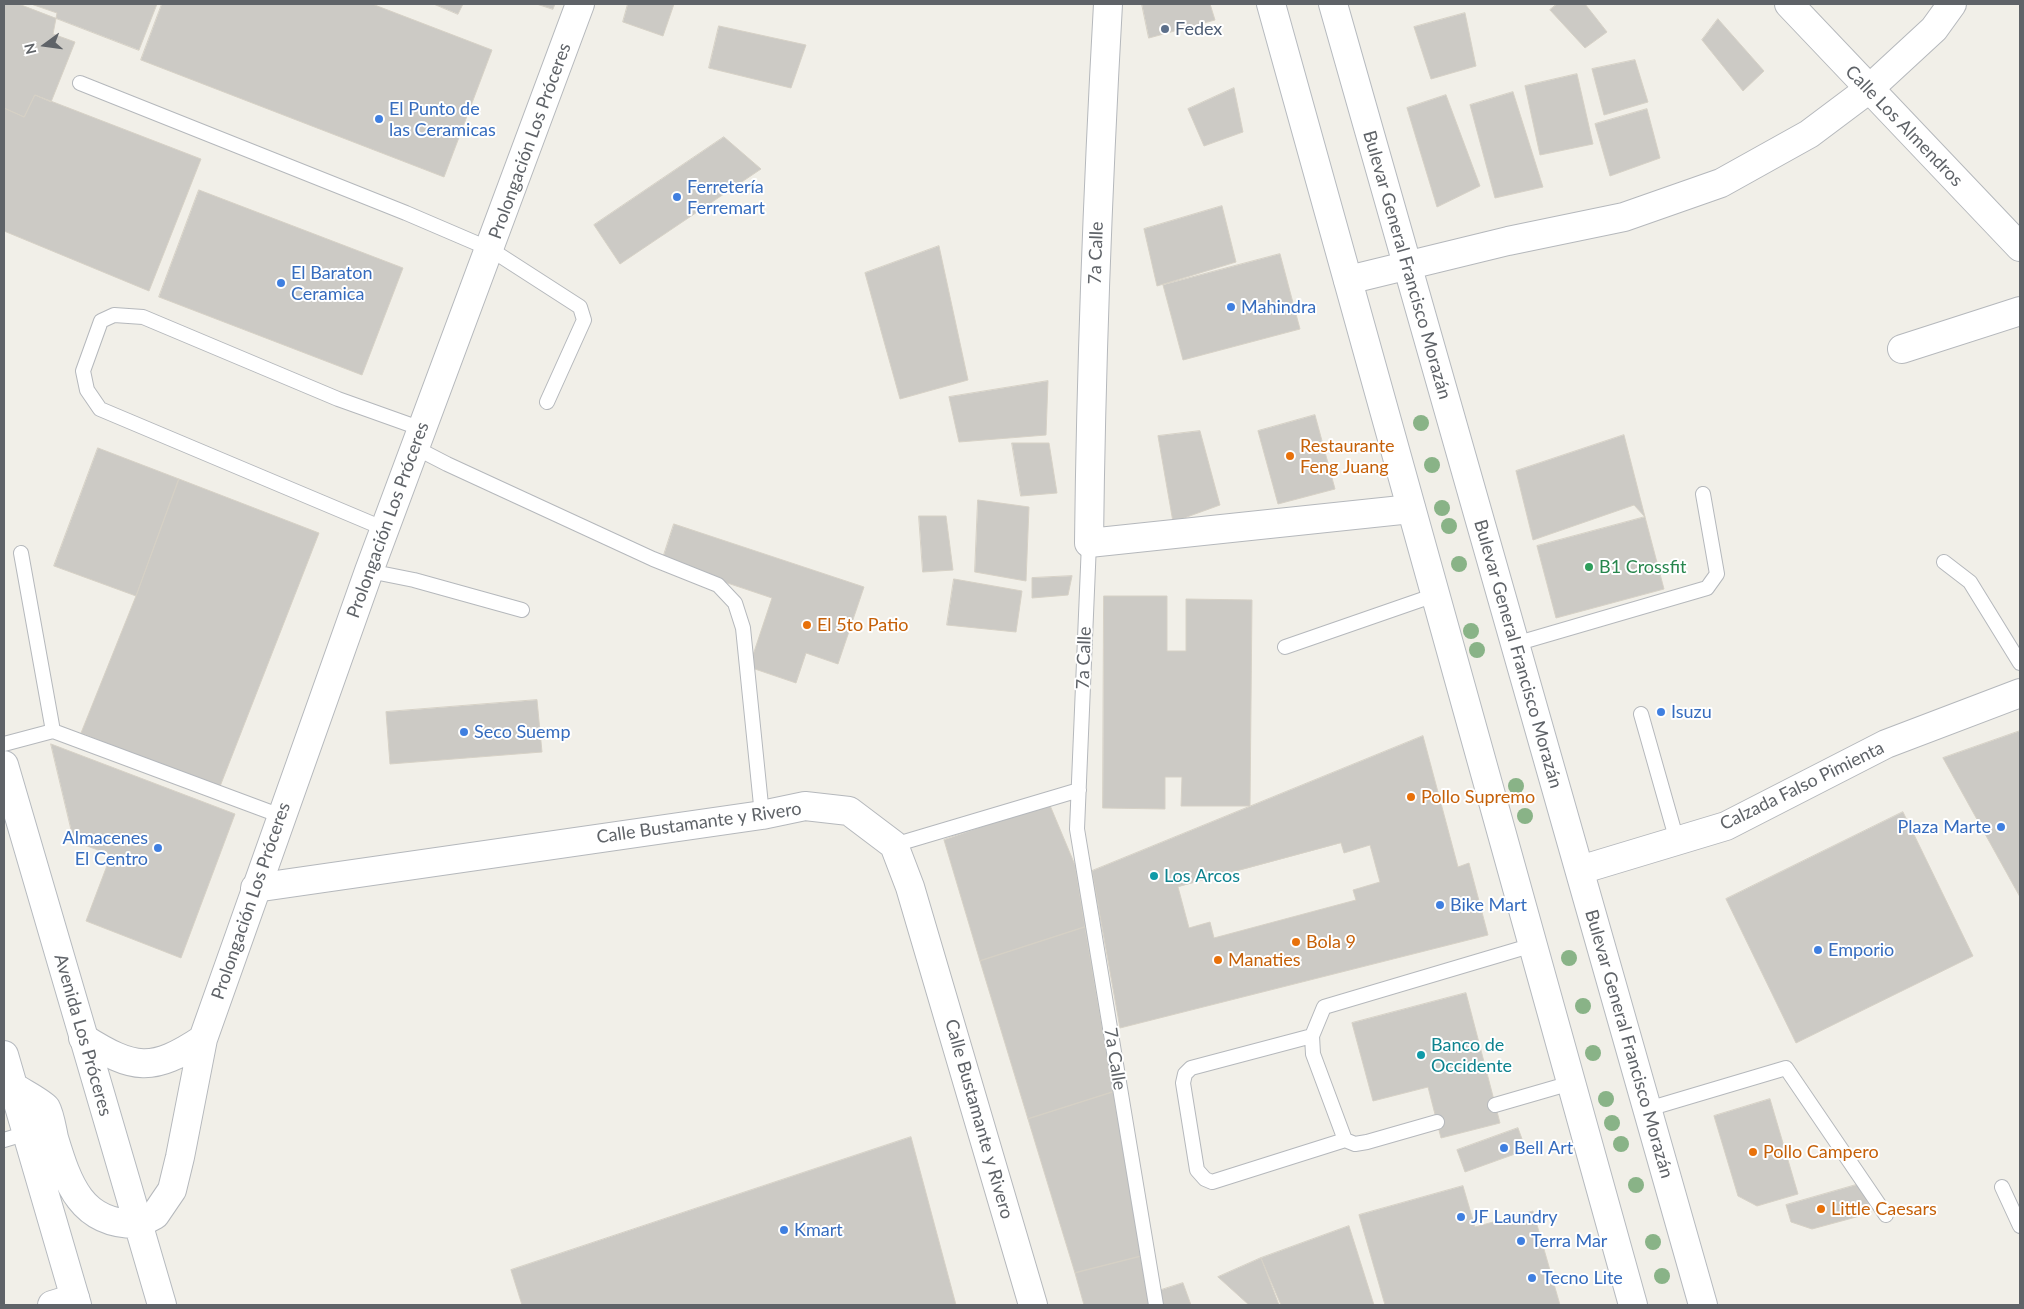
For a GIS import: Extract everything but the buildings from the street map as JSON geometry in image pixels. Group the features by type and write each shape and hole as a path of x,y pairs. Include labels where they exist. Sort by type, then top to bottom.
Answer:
{"street":[{"name":"Prolongación Los Próceres","path":"138,1224 155,1215 172,1190 203,1039 369,571 580,4"},
{"name":"7a Calle","path":"1089,543 1096,223 1108,4"},
{"path":"1270,4 1633,1305"},
{"name":"Bulevar General Francisco Morazán","path":"1333,4 1703,1305"},
{"name":"Calle Los Almendros","path":"1789,4 2020,247"},
{"path":"1348,280 1408,267 1508,241 1624,218 1721,183 1810,134 1869,89 1934,29 1952,4"},
{"path":"1902,349 2020,311"},
{"path":"1089,543 1411,509"},
{"name":"Calzada Falso Pimienta","path":"1580,870 1726,826 1886,744 2020,693"},
{"name":"Avenida Los Próceres","path":"4,765 162,1305"},
{"name":"Calle Bustamante y Rivero","path":"255,888 762,815 805,806 849,811 894,845 910,887 1033,1305"},
{"path":"83,1038 108,1054 126,1062 145,1064 160,1062 179,1055 203,1039"},
{"path":"7,1068 46,1108 65,1173 75,1194 87,1208 102,1218 114,1222 138,1224"},
{"path":"7,1068 15,1136 68,1303"}],"lane":[{"path":"80,83 406,212 490,249 580,307 584,320 548,402"},
{"path":"385,529 100,409 87,390 83,371 101,321 114,316 143,317 338,399 419,438 447,464 653,559 718,585 735,603 743,628 762,815"},
{"path":"1515,644 1707,588 1717,574 1703,494"},
{"name":"7a Calle","path":"1089,543 1077,829 1156,1305"},
{"path":"21,553 52,731"},
{"path":"1944,562 1970,582 2020,663"},
{"path":"369,571 414,580 522,610"},
{"path":"1285,647 1435,595"},
{"path":"1641,714 1677,841"},
{"path":"4,744 52,731 281,816"},
{"path":"894,845 1079,790"},
{"path":"1345,1140 1313,1054 1312,1036 1324,1006 1533,945"},
{"path":"1312,1036 1190,1068 1185,1074 1183,1083 1198,1170 1205,1179 1212,1182 1345,1140 1355,1144 1367,1142 1437,1122"},
{"path":"1648,1109 1786,1068 1886,1215"},
{"path":"1495,1105 1571,1084"},
{"path":"2002,1186 2020,1226"}],"place":[{"name":"Fedex","path":"1165,29"},
{"name":"El Punto de las Ceramicas","path":"379,119"},
{"name":"Ferretería Ferremart","path":"677,197"},
{"name":"El Baraton Ceramica","path":"281,283"},
{"name":"Mahindra","path":"1231,307"},
{"name":"Restaurante Feng Juang","path":"1290,456"},
{"name":"B1 Crossfit","path":"1589,567"},
{"name":"El 5to Patio","path":"807,625"},
{"name":"Isuzu","path":"1661,712"},
{"name":"Seco Suemp","path":"464,732"},
{"name":"Pollo Supremo","path":"1411,797"},
{"name":"Plaza Marte","path":"2001,827"},
{"name":"Almacenes El Centro","path":"158,848"},
{"name":"Los Arcos","path":"1154,876"},
{"name":"Bike Mart","path":"1440,905"},
{"name":"Bola 9","path":"1296,942"},
{"name":"Emporio","path":"1818,950"},
{"name":"Manaties","path":"1218,960"},
{"name":"Banco de Occidente","path":"1421,1055"},
{"name":"Bell Art","path":"1504,1148"},
{"name":"Pollo Campero","path":"1753,1152"},
{"name":"Little Caesars","path":"1821,1209"},
{"name":"JF Laundry","path":"1461,1217"},
{"name":"Kmart","path":"784,1230"},
{"name":"Terra Mar","path":"1521,1241"},
{"name":"Tecno Lite","path":"1532,1278"}]}
